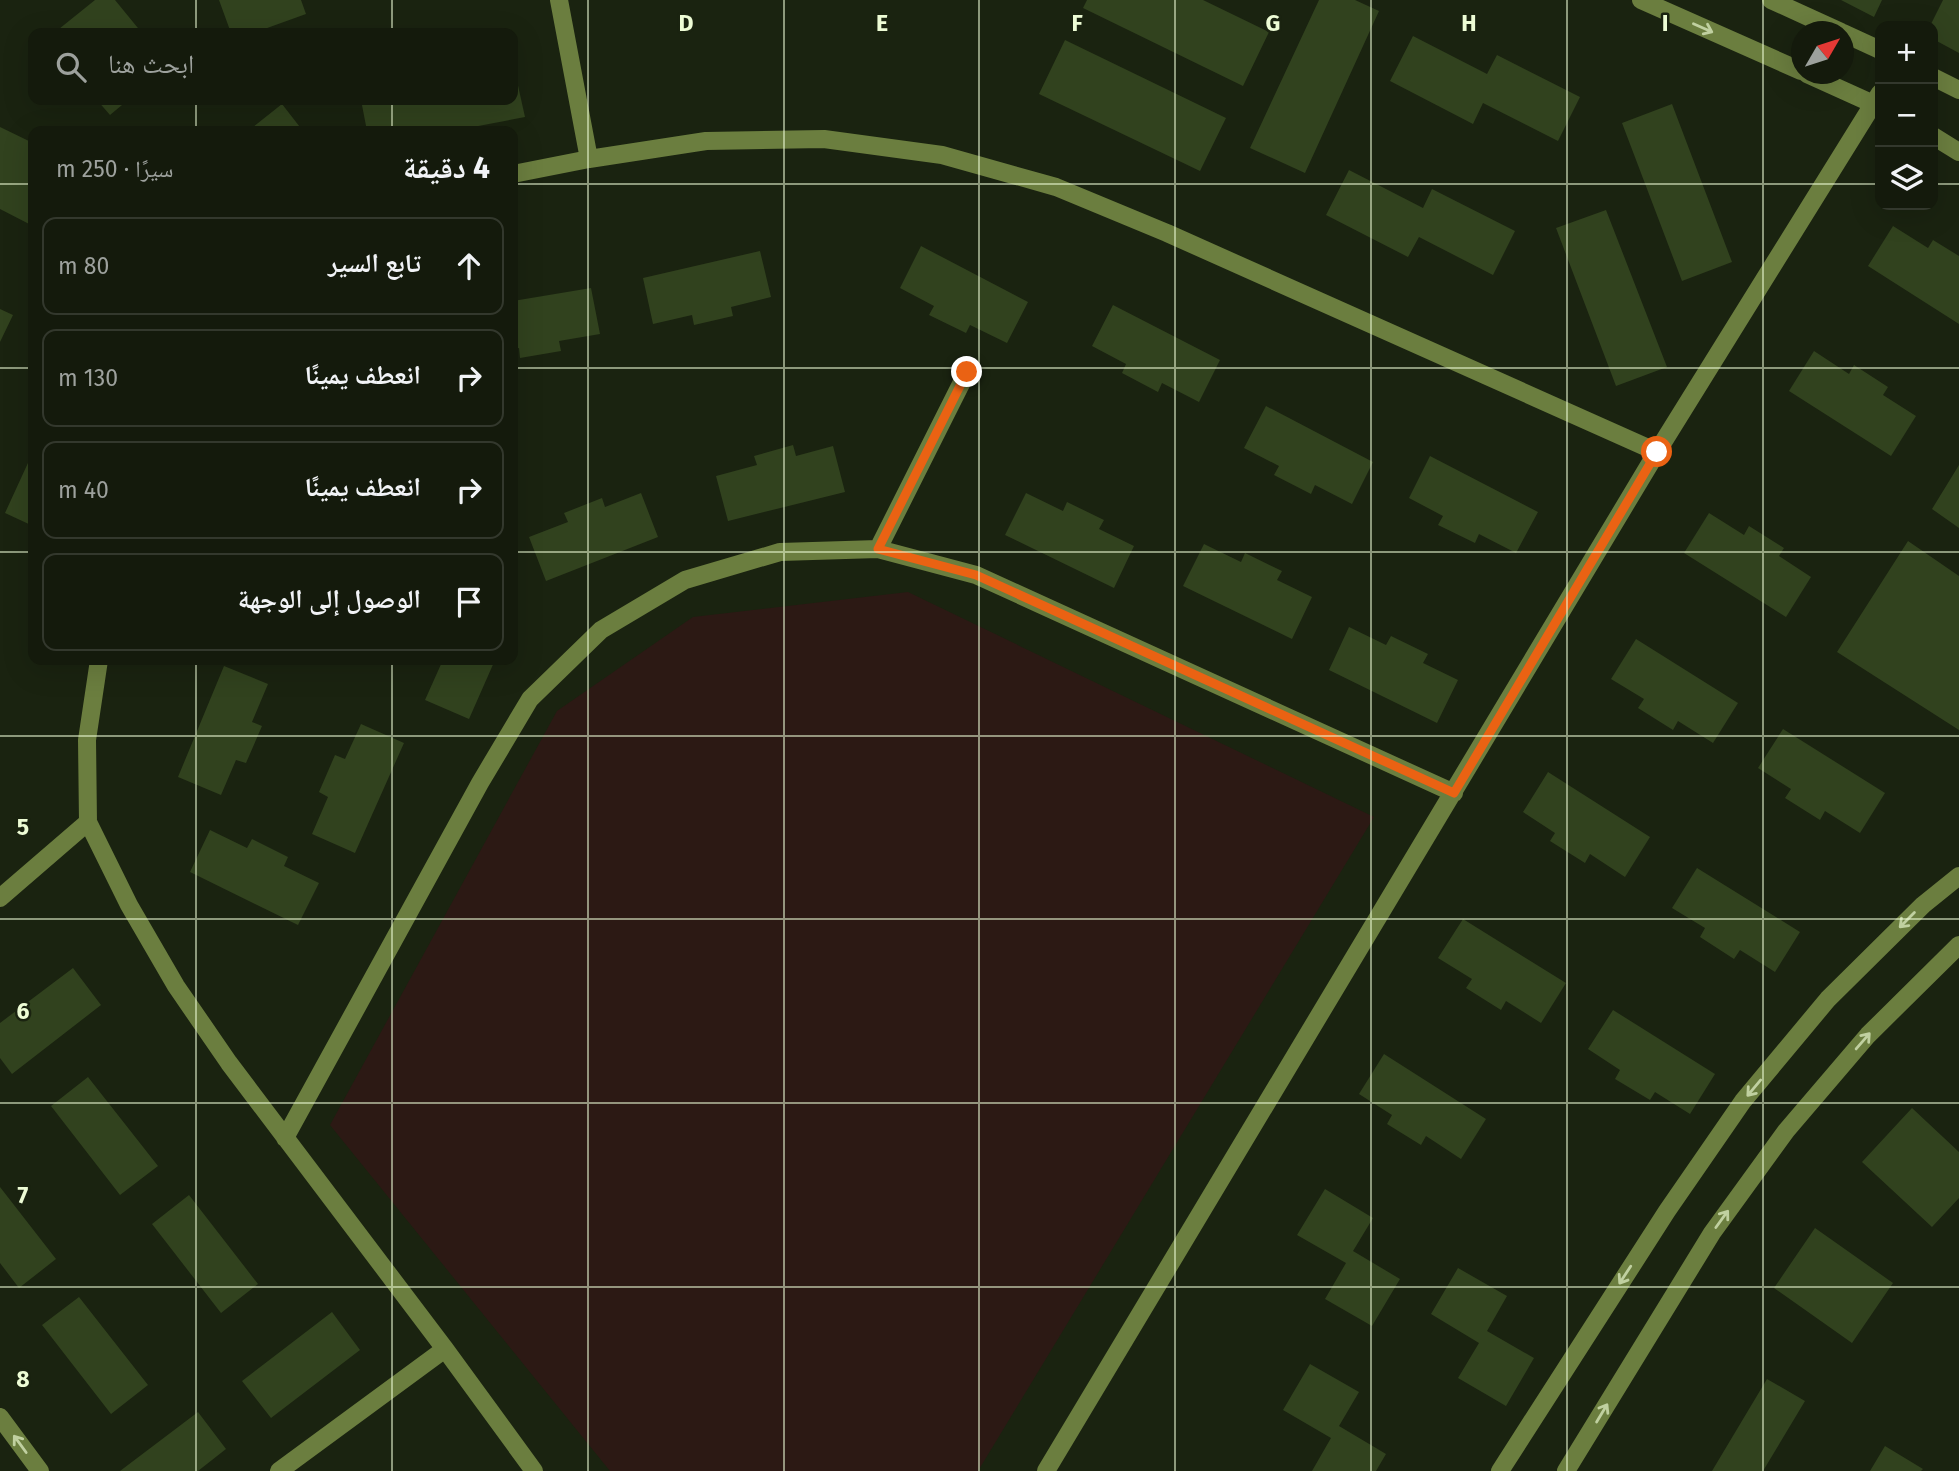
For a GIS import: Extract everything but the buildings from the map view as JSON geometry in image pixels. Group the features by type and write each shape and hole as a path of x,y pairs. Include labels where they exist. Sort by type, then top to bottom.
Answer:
{"street":[{"path":"559,0 589,159"},
{"path":"1641,0 1791,67"},
{"path":"1771,0 1818,21"},
{"path":"1854,38 1875,48"},
{"path":"1938,80 1959,90"},
{"path":"1832,84 1875,101"},
{"path":"1046,1471 1657,452 1875,107"},
{"path":"518,173 706,141 824,139 942,155 1056,187 1167,233 1657,452"},
{"path":"1938,139 1959,152"},
{"path":"878,549 967,372"},
{"path":"285,1138 480,783 530,699 601,630 685,580 780,552 878,549 976,575 1454,793"},
{"path":"98,665 87,740 88,822 129,905 176,986 229,1063 534,1471"},
{"path":"0,898 88,822"},
{"path":"1500,1471 1667,1210 1742,1101 1828,999 1923,905 1959,876"},
{"path":"1566,1471 1712,1233 1786,1131 1868,1035 1959,945"},
{"path":"279,1471 445,1349"},
{"path":"0,1417 40,1471"}],"shaded area":[{"path":"908,592 1374,817 978,1471 610,1471 330,1125 557,711 693,617"}],"route":[{"path":"967,372 878,549 976,575 1454,793 1657,452"}]}
